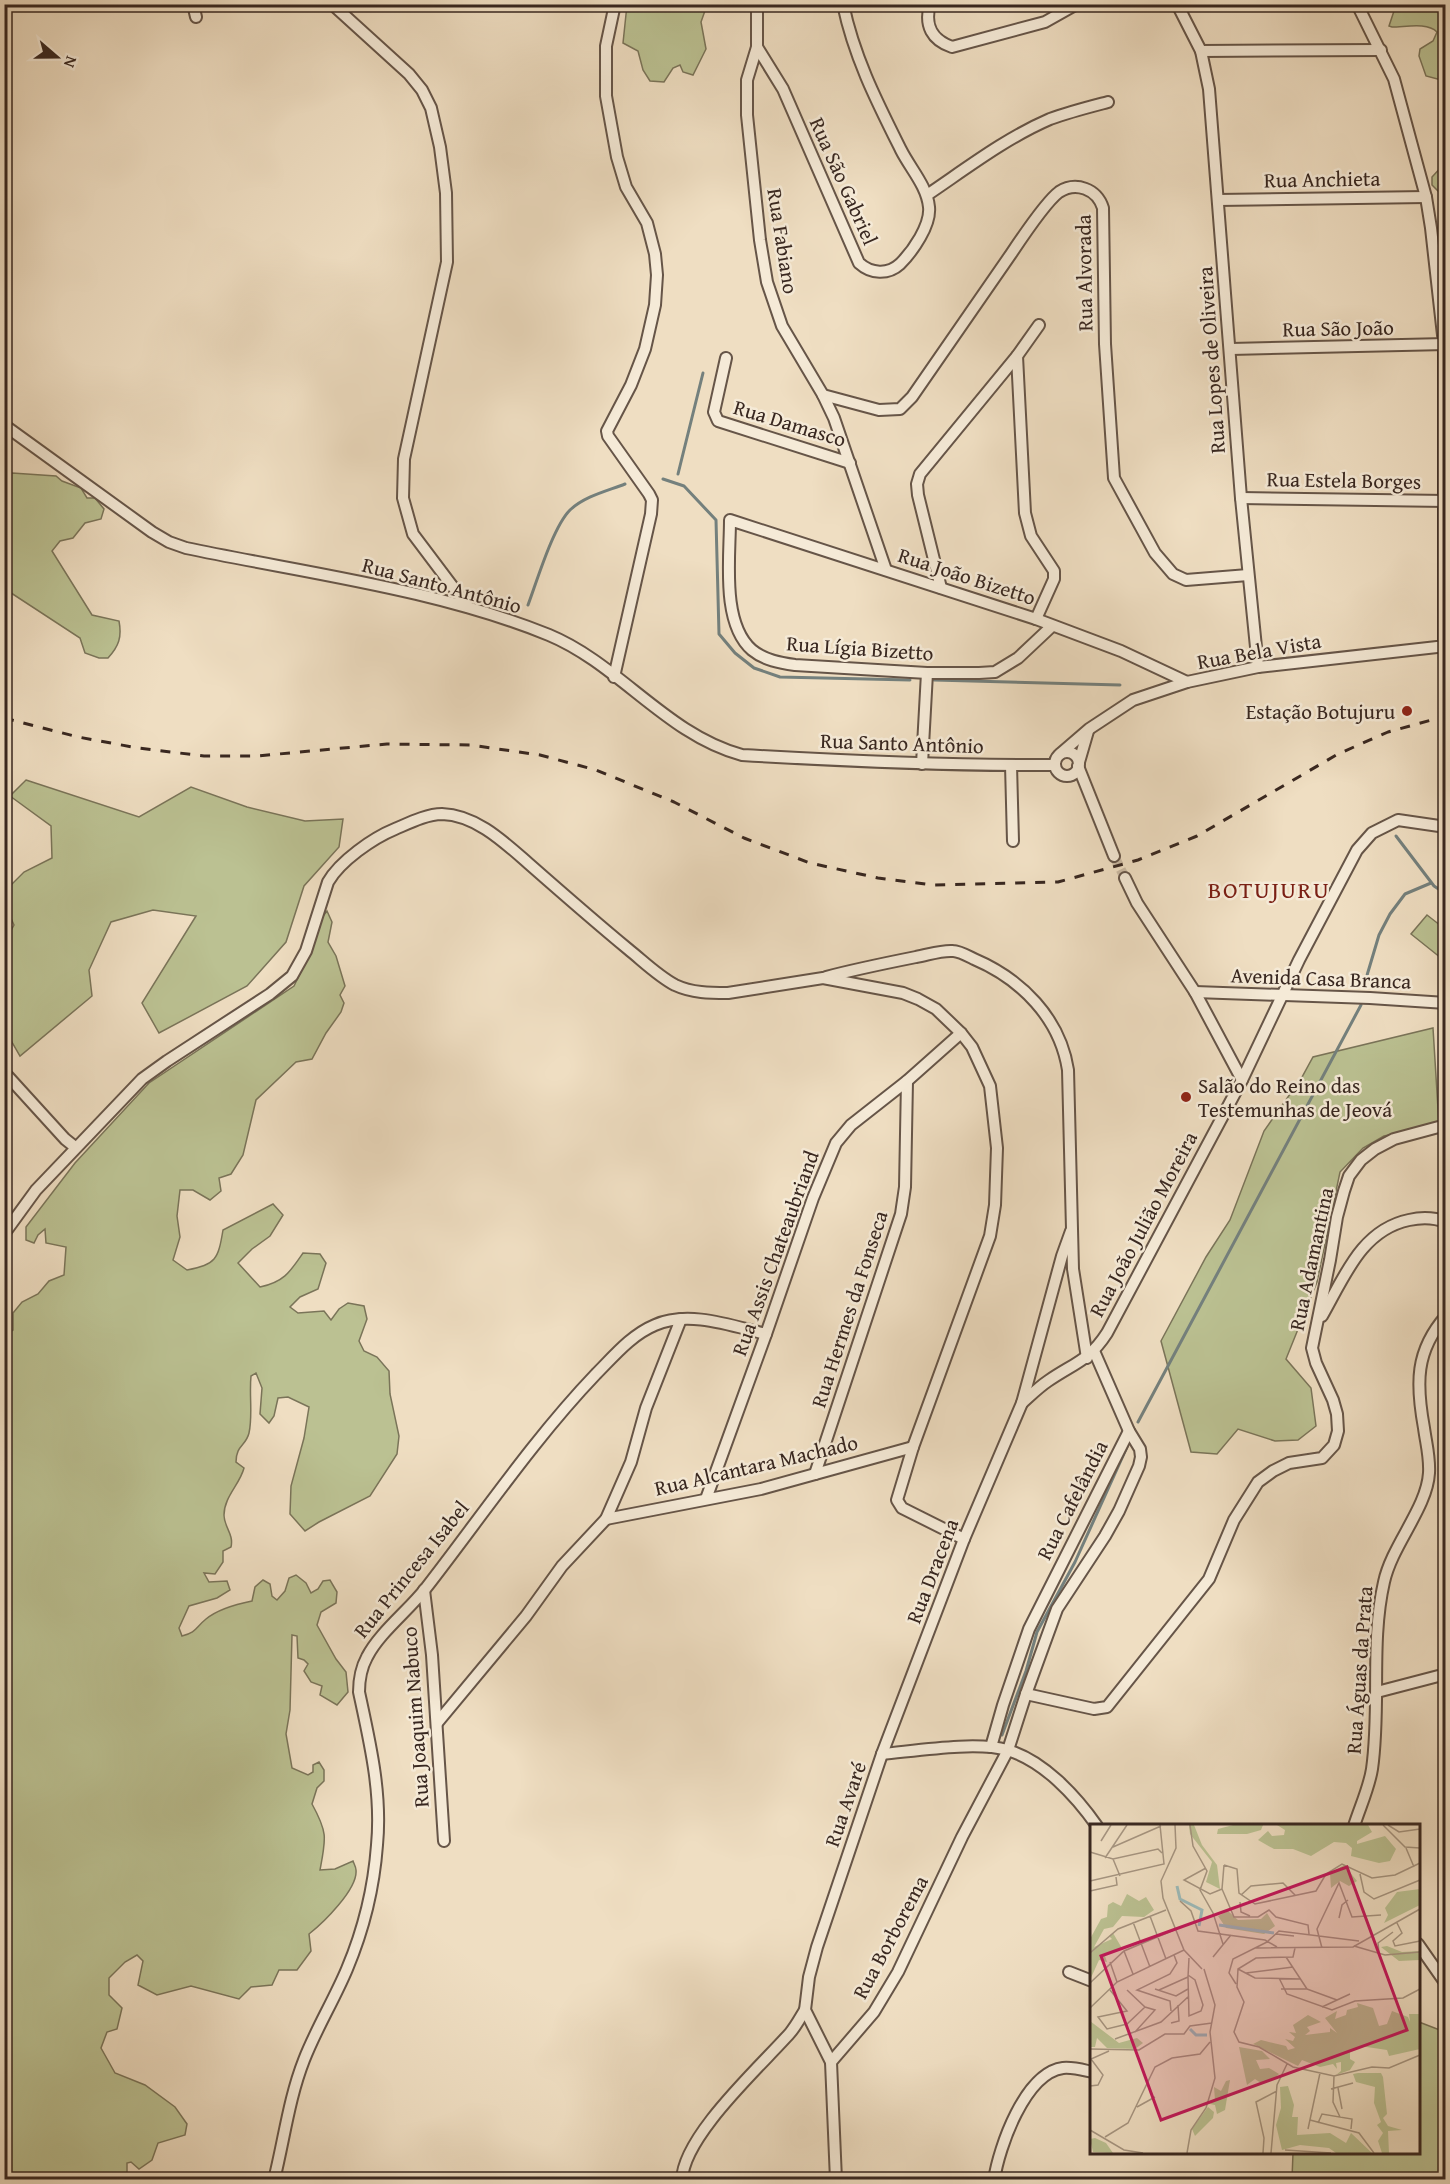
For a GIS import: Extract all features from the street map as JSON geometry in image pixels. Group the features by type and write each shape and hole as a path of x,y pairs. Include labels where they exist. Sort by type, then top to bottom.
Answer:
{"street":[{"path":"193,4 196,17"},
{"path":"332,4 409,74 422,90 431,108 440,147 446,193 447,262 404,459 403,498 413,534 468,607"},
{"path":"615,4 606,46 606,96 617,157 626,187 647,223 655,254 657,275 652,321 639,367 632,385 607,430 608,436 652,500 651,514 615,677"},
{"name":"Rua Fabiano","path":"757,4 757,47 747,80 747,115 760,240 767,282 782,326 834,418 886,570"},
{"path":"843,4 852,43 866,78 904,155 927,195 1034,126 1108,102"},
{"path":"930,4 928,18 930,31 939,41 952,47 1045,22 1077,4"},
{"name":"Rua Lopes de Oliveira","path":"1177,4 1202,51 1209,89 1241,498 1258,667"},
{"path":"1357,4 1381,50 1400,97 1426,197 1445,344 1445,646"},
{"name":"Rua São Gabriel","path":"757,47 783,89 859,263 870,270 886,272 901,263 927,222 929,209 927,195"},
{"path":"1202,51 1381,50"},
{"name":"Rua Alvorada","path":"823,395 879,410 900,409 912,397 1022,239 1057,194 1070,187 1084,188 1097,196 1103,208 1105,344 1112,464 1118,487 1155,553 1179,578 1186,580 1248,575"},
{"name":"Rua Anchieta","path":"1218,200 1426,197"},
{"path":"941,588 918,495 917,484 920,474 1017,356 1039,325"},
{"name":"Rua São João","path":"1231,349 1445,344"},
{"path":"1017,356 1025,513 1031,536 1054,571 1054,579 1036,619"},
{"name":"Rua Damasco","path":"726,358 714,412 718,421 850,463"},
{"name":"Rua Santo Antônio","path":"4,425 135,521 169,542 186,548 315,573 468,607 548,635 566,644 615,677 693,733 725,751 742,755 922,764 1055,765"},
{"name":"Rua Estela Borges","path":"1241,498 1445,501"},
{"name":"Rua João Bizetto","path":"730,520 1036,619 1121,651 1187,682"},
{"name":"Rua Lígia Bizetto","path":"730,520 731,604 734,623 741,639 753,651 777,662 927,673 995,672 1018,658 1052,626"},
{"name":"Rua Bela Vista","path":"1055,765 1060,754 1089,729 1133,700 1187,682 1258,667 1445,646"},
{"path":"922,764 927,673"},
{"path":"1055,765 1059,773 1067,776 1076,768 1089,729"},
{"path":"1060,754 1072,753 1076,768 1114,855"},
{"path":"1011,765 1012,841"},
{"path":"4,1234 36,1190 142,1079 270,994 292,976 306,951 328,882 346,861 386,833 434,814 444,814 466,820 501,839 665,980 682,988 702,992 728,993 823,978 871,966 954,951 996,968 1010,978 1039,1006 1058,1033 1065,1051 1071,1121 1071,1231 1078,1312 1090,1355 1129,1431"},
{"name":"Rua João Julião Moreira","path":"1090,1355 1107,1333 1242,1080 1343,873 1357,850 1372,833 1398,820 1446,827"},
{"path":"1125,878 1137,903 1195,992 1242,1080"},
{"path":"823,978 903,993 936,1009 961,1033 977,1058 990,1086 997,1148 995,1204 990,1236 913,1447 898,1495 898,1503 902,1508 964,1539"},
{"name":"Avenida Casa Branca","path":"1195,992 1446,1003"},
{"name":"Rua Assis Chateaubriand","path":"706,1499 813,1197 836,1143 850,1125 908,1081 961,1033"},
{"path":"4,1072 75,1147"},
{"name":"Rua Hermes da Fonseca","path":"815,1474 891,1250 901,1214 905,1187 908,1081"},
{"name":"Rua Adamantina","path":"1026,1694 1094,1709 1107,1707 1209,1579 1234,1520 1258,1482 1289,1463 1322,1458 1329,1450 1336,1439 1339,1424 1333,1400 1316,1363 1312,1348 1337,1217 1349,1176 1361,1160 1394,1139 1446,1125"},
{"path":"1318,1322 1362,1248 1373,1236 1387,1227 1418,1218 1446,1222"},
{"name":"Rua Dracena","path":"882,1754 964,1539 1022,1403 1062,1256 1071,1231"},
{"name":"Rua Águas da Prata","path":"1355,1824 1372,1771 1377,1692 1378,1609 1384,1580 1390,1560 1424,1495 1429,1474 1429,1453 1419,1393 1419,1370 1429,1340 1446,1316"},
{"path":"436,1723 526,1616 562,1566 606,1519 631,1462 646,1407 681,1319"},
{"name":"Rua Princesa Isabel","path":"274,2180 303,2061 347,1967 356,1942 375,1862 378,1812 374,1766 359,1692 362,1668 366,1658 378,1641 424,1590 548,1428 621,1349 643,1331 656,1324 681,1319 698,1320 766,1334"},
{"name":"Rua Dracena","path":"1022,1403 1050,1380 1090,1355"},
{"name":"Rua Cafelândia","path":"1008,1750 1026,1694 1060,1604 1106,1536 1139,1466 1140,1449 1129,1431"},
{"name":"Rua Cafelândia","path":"991,1747 1029,1629 1129,1431"},
{"name":"Rua Alcantara Machado","path":"606,1519 761,1489 913,1447"},
{"name":"Rua Joaquim Nabuco","path":"424,1590 432,1655 444,1841"},
{"path":"1377,1692 1446,1674"},
{"name":"Rua Avaré","path":"831,2062 814,2031 806,2010 809,1977 882,1754 940,1748 991,1747 1008,1750 1030,1761 1058,1780 1079,1801 1096,1824"},
{"name":"Rua Borborema","path":"831,2062 874,2012 894,1981 962,1837 1008,1750"},
{"path":"1420,1945 1446,1984"},
{"path":"1069,1972 1090,1980"},
{"path":"682,2180 685,2163 691,2149 715,2115 791,2031 806,2010"},
{"path":"791,2031 814,2031"},
{"path":"831,2062 836,2180"},
{"path":"993,2180 1006,2136 1018,2111 1040,2079 1062,2068 1090,2072"}],"green space":[{"path":"627,5 707,5 701,22 706,49 693,75 683,72 680,65 673,68 664,82 650,81 643,70 638,51 623,43"},
{"path":"1401,5 1445,5 1445,81 1426,76 1419,56 1420,49 1433,41 1437,32 1422,26 1389,26 1394,11"},
{"path":"1445,163 1445,192 1438,191 1432,185 1432,177"},
{"path":"12,473 56,476 62,481 81,488 87,498 95,498 104,509 101,519 85,523 73,538 60,541 52,551 92,615 119,621 119,641 108,658 99,658 85,653 80,638 5,589 5,483"},
{"path":"26,780 139,817 191,787 247,807 305,821 343,819 339,847 304,886 286,942 247,986 159,1033 142,1003 196,916 153,910 111,922 89,970 92,996 20,1056 5,1030 5,941 14,925 5,905 5,891 24,872 52,858 51,826 10,796"},
{"path":"327,911 332,922 328,942 336,956 345,986 340,995 344,1003 341,1012 312,1059 296,1062 256,1100 243,1155 231,1174 219,1178 221,1191 210,1200 193,1190 180,1190 177,1216 180,1237 173,1260 187,1270 210,1263 217,1254 223,1230 273,1204 283,1215 270,1236 238,1263 260,1287 281,1279 303,1253 320,1254 326,1263 318,1289 300,1297 290,1307 298,1313 324,1311 331,1320 339,1309 348,1303 364,1306 367,1319 359,1341 364,1351 377,1357 389,1371 390,1394 399,1436 397,1454 370,1496 305,1531 290,1514 291,1486 304,1438 309,1407 288,1397 278,1398 274,1416 269,1423 260,1414 262,1388 256,1373 251,1376 249,1433 236,1456 236,1462 244,1468 229,1496 224,1515 232,1542 231,1547 223,1551 223,1562 215,1574 204,1573 209,1582 227,1581 230,1590 217,1598 189,1606 179,1628 182,1636 193,1631 216,1613 252,1601 255,1587 263,1580 270,1584 272,1596 277,1600 285,1591 289,1578 296,1575 306,1583 311,1593 318,1589 323,1581 330,1580 337,1592 336,1603 321,1612 317,1625 346,1672 348,1692 337,1705 320,1695 322,1686 311,1682 304,1671 308,1664 298,1658 297,1636 292,1635 290,1710 286,1734 292,1768 308,1775 313,1772 313,1765 319,1762 324,1770 324,1781 317,1788 312,1804 321,1822 324,1836 320,1870 335,1869 353,1861 356,1869 355,1878 346,1896 309,1934 311,1951 297,1970 279,1970 272,1985 251,1987 239,1999 191,1986 157,1995 138,1985 143,1961 137,1955 125,1962 109,1978 109,1995 122,2008 117,2029 107,2032 101,2048 115,2073 145,2085 175,2107 187,2124 185,2135 158,2143 152,2160 139,2169 131,2162 127,2163 127,2174 123,2179 5,2179 4,1794 8,1769 4,1722 5,1335 13,1330 13,1313 22,1302 38,1294 49,1281 64,1275 66,1247 46,1243 45,1229 34,1243 26,1240 26,1227 75,1163 149,1083 294,986 312,948 320,920"},
{"path":"1427,915 1445,929 1445,953 1441,958 1411,934"},
{"path":"1433,1028 1439,1125 1384,1136 1363,1148 1340,1172 1317,1282 1286,1359 1311,1388 1316,1426 1298,1440 1275,1441 1238,1429 1217,1454 1191,1452 1161,1341 1206,1257 1230,1220 1264,1131 1302,1077 1313,1057"},
{"path":"1420,2022 1445,2032 1445,2178 1443,2180 1292,2179 1293,2154 1420,2154"}],"waterway":[{"path":"678,474 703,373"},
{"path":"663,479 684,486 716,520 719,634 735,653 754,668 780,677 910,680"},
{"path":"528,605 552,541 570,510 589,497 625,484"},
{"path":"934,680 1120,685"},
{"path":"1396,836 1434,886 1446,894"},
{"path":"1365,982 1379,935 1390,914 1405,894 1431,883"},
{"path":"1138,1422 1361,1005"},
{"path":"1002,1735 1026,1671 1037,1632 1075,1562 1127,1447"}],"tunnel":[{"path":"1114,856 1125,878"}],"railway":[{"path":"4,718 78,737 138,748 204,756 257,756 387,744 470,745 540,755 596,770 674,802 744,838 810,863 878,878 933,885 1058,882 1138,860 1197,836 1338,754 1388,732 1446,716"}],"place":[{"name":"Estação Botujuru","path":"1407,711"},
{"name":"Salão do Reino das Testemunhas de Jeová","path":"1186,1097"}],"district":[{"name":"BOTUJURU","path":"1269,889"}]}
